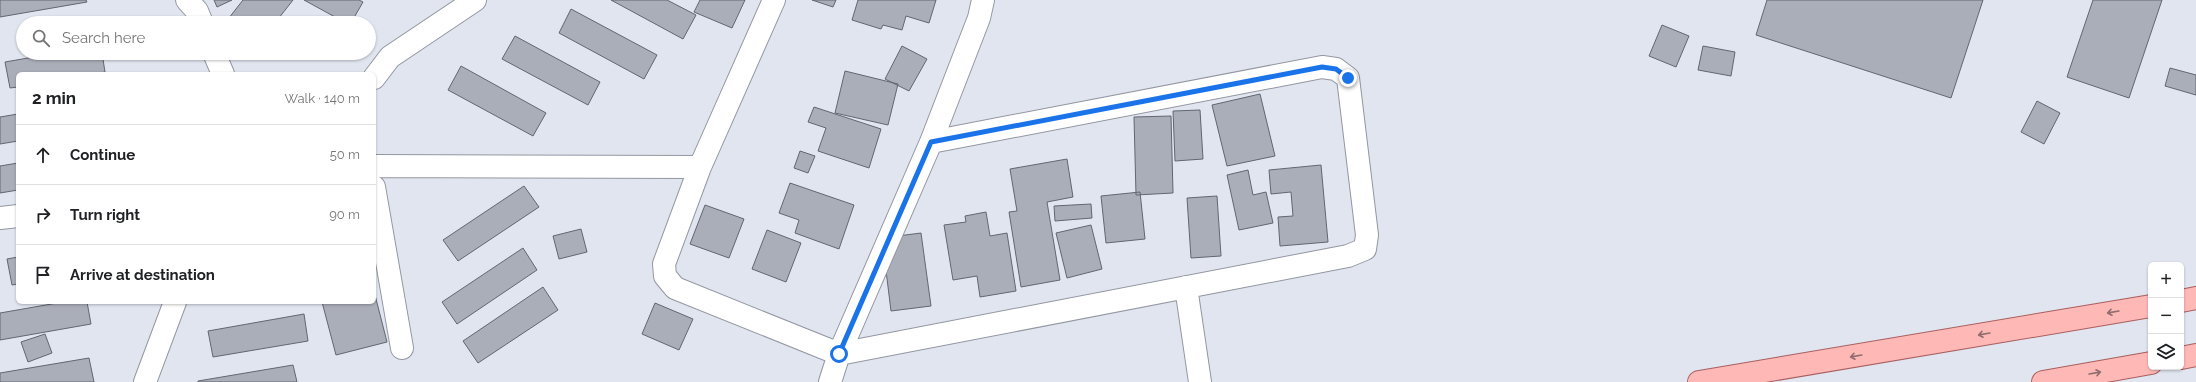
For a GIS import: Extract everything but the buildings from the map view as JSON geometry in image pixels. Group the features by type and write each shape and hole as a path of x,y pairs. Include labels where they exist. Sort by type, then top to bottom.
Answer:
{"main road":[{"path":"2184,300 2196,298"},
{"path":"1699,382 2148,307"},
{"path":"2184,357 2196,355"},
{"path":"2043,382 2148,364"}],"street":[{"path":"187,0 197,10 199,16"},
{"path":"376,76 390,58 475,0"},
{"path":"774,0 700,167 664,264 665,276 675,288 839,354 1348,256 1365,249 1367,235 1348,78 1336,69 1322,67 931,142"},
{"path":"830,382 839,354 931,142 979,18 983,0"},
{"path":"217,60 222,72"},
{"path":"376,166 700,167"},
{"path":"376,198 402,348"},
{"path":"0,218 16,216"},
{"path":"1186,287 1200,382"},
{"path":"145,382 174,304"}],"route":[{"path":"839,354 931,142 1322,67 1336,69 1348,78"}]}
